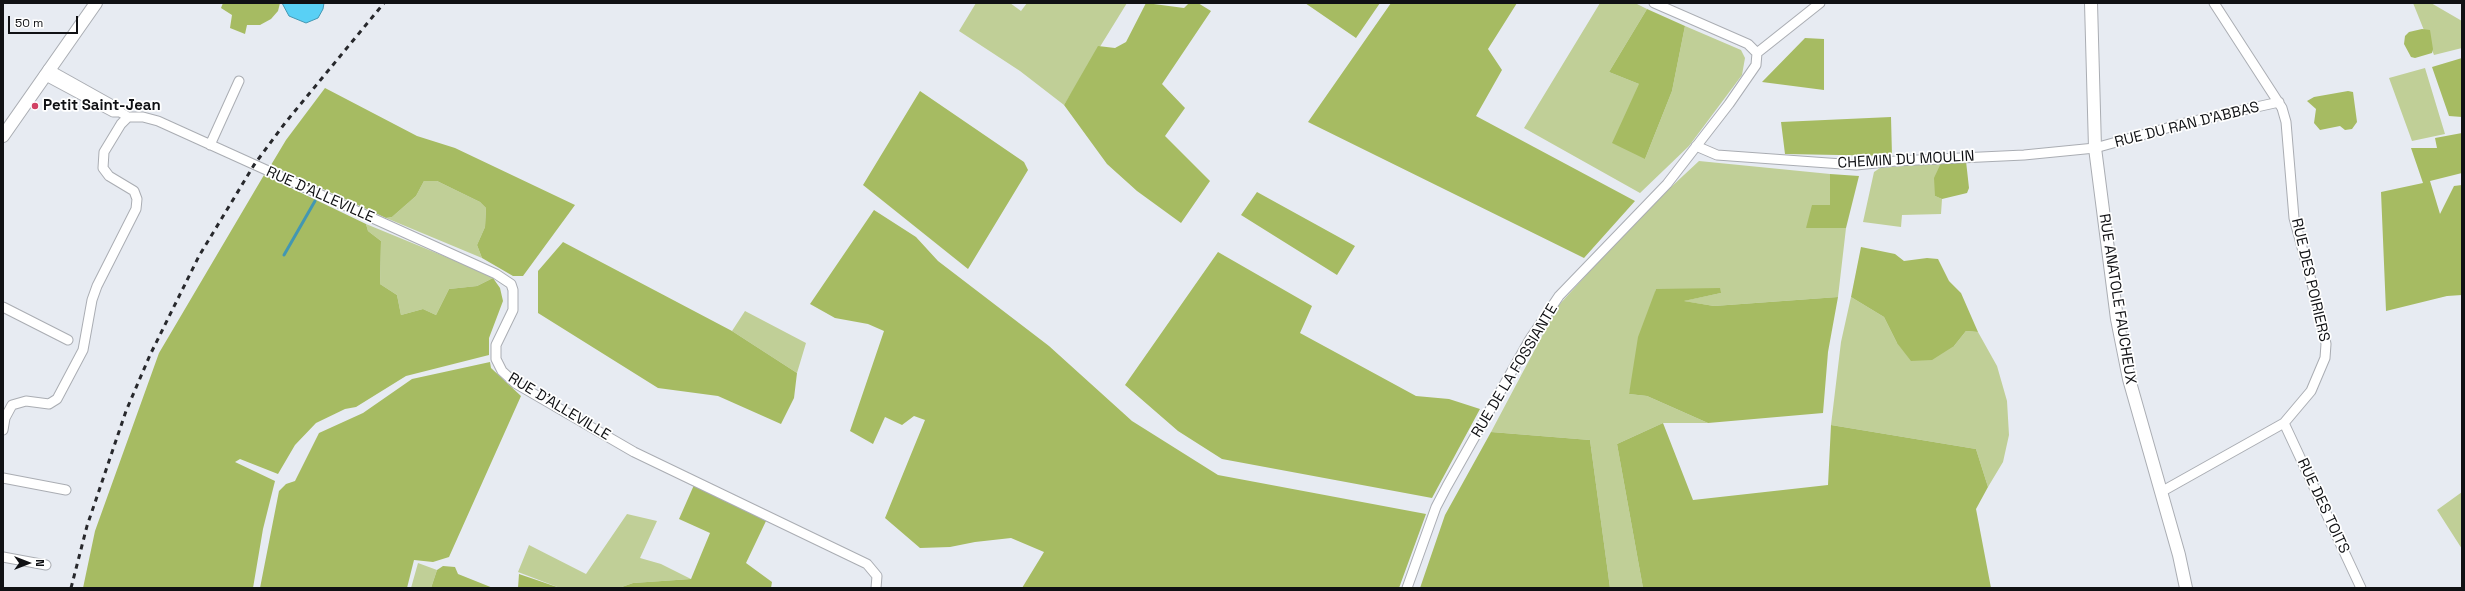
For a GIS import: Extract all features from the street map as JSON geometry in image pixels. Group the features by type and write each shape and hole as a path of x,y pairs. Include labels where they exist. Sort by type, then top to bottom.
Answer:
{"main road":[{"path":"3,136 46,72 96,3"},
{"name":"RUE ANATOLE FAUCHEUX","path":"2091,3 2095,148 2117,319 2129,379 2186,588"}],"street":[{"path":"1654,3 1741,40 1757,53 1820,3"},
{"name":"RUE DES POIRIERS","path":"2161,492 2284,424 2312,391 2321,372 2326,344 2294,218 2286,122 2279,102 2214,3"},
{"name":"RUE DE LA FOSSIANTE","path":"1406,588 1436,507 1446,486 1530,339 1560,296 1667,184 1753,72 1757,53"},
{"name":"RUE D'ALLEVILLE","path":"46,72 113,112 120,112 128,117 143,117 158,121 496,274 511,284 513,297 513,310 496,345 496,359 502,371 516,383 634,452 867,564 877,576 876,588"},
{"path":"210,145 240,81"},
{"name":"RUE DU RAN D'ABBAS","path":"2095,148 2186,122 2279,102"},
{"path":"3,430 5,418 12,405 26,401 49,404 57,399 83,350 97,286 136,209 137,198 134,191 109,176 103,168 104,152 121,124 128,117"},
{"name":"CHEMIN DU MOULIN","path":"1696,146 1717,155 1856,166 2095,148"},
{"path":"3,307 68,340"},
{"name":"RUE DES TOITS","path":"2284,424 2361,588"},
{"path":"3,478 66,490"},
{"path":"3,557 46,565"}],"green space":[{"path":"223,3 280,3 278,11 271,19 260,25 247,25 245,34 230,28 232,15 221,8"},
{"path":"976,3 1010,3 1021,11 1027,3 1127,3 1064,105 1020,71 959,31"},
{"path":"1146,3 1184,8 1189,3 1198,3 1211,11 1162,84 1185,108 1165,136 1210,181 1181,223 1137,191 1107,164 1064,105 1098,46 1115,48 1126,42"},
{"path":"1305,3 1380,3 1356,38"},
{"path":"1391,3 1517,3 1488,49 1502,70 1476,116 1635,201 1584,258 1308,122"},
{"path":"1600,3 1635,3 1647,9 1609,72 1639,84 1645,159 1672,91 1685,26 1741,50 1745,58 1742,75 1689,146 1640,193 1524,128"},
{"path":"2413,3 2431,3 2462,21 2462,48 2434,55"},
{"path":"1647,9 1685,26 1672,91 1645,159 1612,143 1639,84 1609,72"},
{"path":"2422,29 2430,30 2433,49 2432,53 2415,58 2411,57 2404,44 2405,36 2409,32"},
{"path":"1805,38 1824,39 1824,90 1762,82"},
{"path":"2462,58 2462,117 2449,116 2432,67"},
{"path":"2425,68 2445,134 2412,141 2389,78"},
{"path":"325,88 417,136 455,148 575,205 523,276 513,276 482,258 477,245 485,227 486,208 480,202 437,181 424,181 416,196 392,217 386,218 271,165 286,140"},
{"path":"920,91 1024,162 1028,170 968,269 863,185"},
{"path":"2348,91 2353,92 2357,122 2352,129 2345,130 2340,126 2320,130 2314,123 2316,109 2307,101 2314,97"},
{"path":"1891,117 1892,156 1785,154 1781,122"},
{"path":"2462,133 2462,173 2430,181 2440,214 2454,186 2462,185 2462,295 2447,296 2386,311 2381,192 2423,183 2411,148 2437,148 2435,138"},
{"path":"1699,161 1830,174 1830,206 1806,228 1846,228 1838,297 1714,306 1683,301 1721,293 1656,289 1629,394 1647,396 1708,423 1663,423 1617,444 1643,588 1610,588 1590,440 1491,432 1558,306 1641,215"},
{"path":"1966,161 1969,188 1967,193 1942,199 1935,196 1934,178 1941,163"},
{"path":"1941,163 1935,196 1942,199 1941,214 1902,215 1901,227 1863,222 1874,172 1880,168"},
{"path":"1830,174 1859,176 1846,228 1806,228 1812,205 1830,205"},
{"path":"264,175 366,224 368,231 381,241 380,284 397,295 401,315 423,309 436,315 449,289 477,286 493,278 500,288 503,301 489,338 489,355 406,376 356,407 345,409 316,423 295,445 278,474 240,459 235,462 275,481 263,529 253,588 83,588 95,531 159,353"},
{"path":"424,181 437,181 480,202 486,208 485,227 477,245 482,258 386,218 392,217 416,196"},
{"path":"1257,192 1355,246 1337,275 1241,215"},
{"path":"874,210 916,237 938,261 1049,346 1132,421 1218,475 1426,514 1399,588 1022,588 1044,552 1011,538 975,542 950,547 920,548 885,518 925,420 914,416 902,425 885,417 873,444 850,431 884,331 868,324 835,318 810,304"},
{"path":"366,224 473,268 493,278 477,286 449,289 436,315 423,309 401,315 397,295 380,284 381,241 368,231"},
{"path":"563,242 732,331 797,373 794,398 781,424 718,396 658,388 538,313 538,271"},
{"path":"1861,247 1895,254 1904,261 1927,258 1938,259 1949,281 1961,293 1978,332 1966,331 1954,346 1932,360 1911,361 1897,343 1884,317 1851,297"},
{"path":"1218,252 1312,306 1300,333 1416,396 1449,399 1480,409 1432,498 1222,459 1178,431 1125,385"},
{"path":"1720,288 1721,293 1684,301 1714,306 1838,297 1828,352 1823,413 1708,423 1647,396 1629,394 1638,337 1656,289"},
{"path":"1851,297 1884,317 1897,343 1954,346 1966,331 1978,332 1997,366 2007,401 2009,435 2003,462 1988,487 1976,449 1831,425 1841,342"},
{"path":"745,311 806,343 797,373 732,331"},
{"path":"490,362 491,368 521,396 449,557 433,562 414,560 407,588 260,588 279,491 286,484 295,481 319,433 363,413 412,379"},
{"path":"1663,423 1693,500 1828,485 1831,425 1976,449 1988,487 1976,509 1991,588 1643,588 1617,444"},
{"path":"1491,432 1590,440 1610,588 1420,588 1445,515"},
{"path":"694,485 766,521 746,563 772,582 771,588 619,588 633,583 691,579 710,533 679,519"},
{"path":"2462,492 2462,549 2437,510"},
{"path":"627,514 657,521 640,558 661,564 691,579 633,583 619,588 560,588 518,572 529,545 586,574"},
{"path":"418,563 437,570 431,588 411,588"},
{"path":"443,566 455,567 458,574 493,588 431,588 437,570"},
{"path":"519,574 560,588 518,588"}],"water":[{"path":"282,3 324,3 323,9 318,18 306,23 289,16"}],"waterway":[{"path":"284,255 315,201"}],"railway":[{"path":"71,588 87,526 126,411 150,355 199,256 254,165 285,123 384,3"}],"place":[{"name":"Petit Saint-Jean","path":"35,106"}]}
